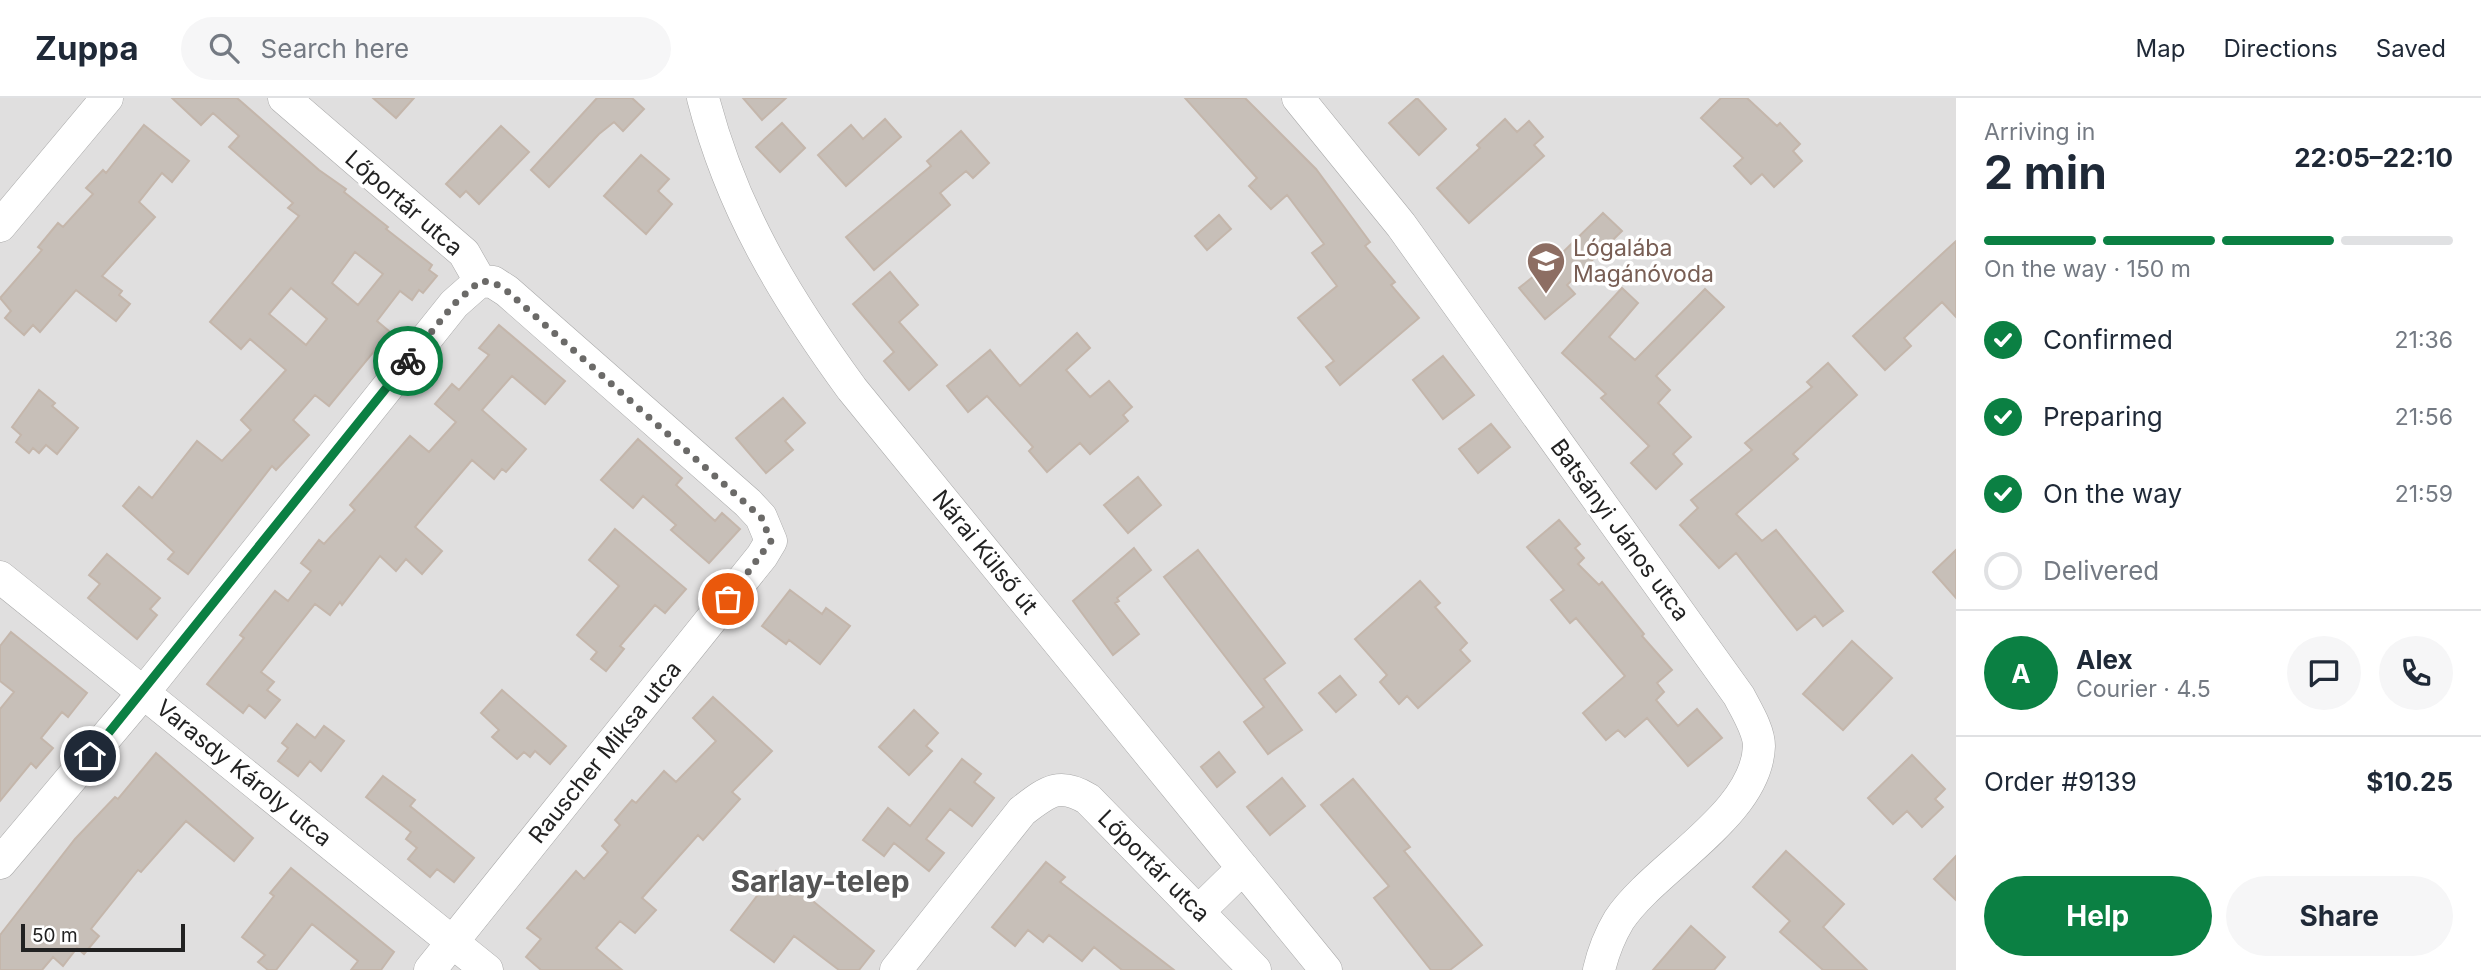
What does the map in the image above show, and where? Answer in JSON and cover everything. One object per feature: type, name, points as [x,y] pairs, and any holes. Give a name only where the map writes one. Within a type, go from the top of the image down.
[{"type":"street","points":[[0,226],[107,98]]},
{"type":"street","name":"Lőportár utca","points":[[284,98],[464,253],[480,281]]},
{"type":"street","name":"Nárai Külső út","points":[[703,98],[731,185],[758,246],[818,342],[861,400],[1326,970]]},
{"type":"street","name":"Batsányi János utca","points":[[1298,98],[1401,225],[1739,696],[1759,743],[1756,764],[1746,785],[1724,814],[1620,919],[1599,970]]},
{"type":"street","points":[[0,863],[145,692],[454,304],[480,281]]},
{"type":"street","name":"Rauscher Miksa utca","points":[[430,970],[762,556],[771,541],[761,517],[748,503],[507,291],[493,282],[480,281]]},
{"type":"street","name":"Varasdy Károly utca","points":[[0,577],[486,970]]},
{"type":"street","name":"Lőportár utca","points":[[896,970],[1022,811],[1041,796],[1058,789],[1074,790],[1088,799],[1255,970]]},
{"type":"street","points":[[1199,911],[1243,868]]},
{"type":"shaded area","points":[[0,98],[1956,98],[1956,970],[0,970]]},
{"type":"building","points":[[172,98],[237,98],[319,170],[346,189],[344,192],[388,227],[386,229],[432,265],[429,270],[437,276],[423,293],[419,290],[412,300],[400,291],[377,321],[390,332],[329,406],[315,395],[293,420],[309,435],[276,470],[272,466],[188,574],[168,559],[174,552],[123,506],[139,487],[152,498],[197,441],[222,461],[251,430],[241,420],[286,370],[250,339],[241,349],[210,322],[299,216],[288,208],[293,203],[229,147],[239,136],[213,113],[201,125]],"holes":[[[355,252],[383,274],[358,305],[332,283]],[[291,288],[327,319],[306,345],[269,314]]]},
{"type":"building","points":[[373,98],[414,98],[396,118]]},
{"type":"building","points":[[597,98],[632,98],[644,109],[623,131],[614,122],[599,134],[549,187],[531,170]]},
{"type":"building","points":[[743,98],[786,98],[762,120]]},
{"type":"building","points":[[1185,98],[1245,98],[1316,169],[1370,242],[1365,246],[1395,282],[1391,285],[1419,318],[1340,385],[1326,367],[1334,361],[1298,318],[1337,286],[1312,253],[1324,244],[1287,195],[1271,209],[1249,186],[1257,178]]},
{"type":"building","points":[[1417,98],[1446,129],[1419,155],[1389,123]]},
{"type":"building","points":[[1721,98],[1747,98],[1777,126],[1780,123],[1800,144],[1793,151],[1802,161],[1774,187],[1762,174],[1751,184],[1734,166],[1743,158],[1701,118]]},
{"type":"building","points":[[885,119],[901,137],[846,186],[818,155],[851,125],[863,139]]},
{"type":"building","points":[[1505,119],[1517,132],[1529,121],[1543,137],[1534,145],[1544,156],[1469,223],[1437,188],[1480,148],[1477,145]]},
{"type":"building","points":[[782,123],[805,148],[780,172],[756,147]]},
{"type":"building","points":[[144,125],[189,161],[172,182],[162,173],[139,202],[155,217],[102,276],[122,291],[119,295],[130,304],[116,321],[76,290],[40,332],[33,325],[24,335],[5,318],[11,311],[0,298],[42,250],[38,247],[58,223],[63,227],[93,194],[86,188],[103,170],[106,173]]},
{"type":"building","points":[[501,126],[529,152],[479,204],[466,191],[460,197],[446,184]]},
{"type":"building","points":[[961,131],[989,163],[973,178],[966,171],[940,193],[950,205],[874,270],[846,237],[931,166],[927,161]]},
{"type":"building","points":[[641,155],[669,179],[658,191],[672,204],[646,234],[604,196]]},
{"type":"building","points":[[1603,213],[1622,231],[1567,285],[1575,294],[1545,319],[1519,288],[1558,257]]},
{"type":"building","points":[[1219,215],[1231,229],[1207,250],[1195,236]]},
{"type":"building","points":[[1956,241],[1956,317],[1942,302],[1904,338],[1911,346],[1885,370],[1853,336]]},
{"type":"building","points":[[890,272],[918,305],[899,322],[937,365],[909,390],[884,361],[894,352],[853,304]]},
{"type":"building","points":[[1622,288],[1638,303],[1609,337],[1635,360],[1705,289],[1724,307],[1656,376],[1670,390],[1658,403],[1691,437],[1673,454],[1682,464],[1656,489],[1631,463],[1649,446],[1601,398],[1606,394],[1562,353]]},
{"type":"building","points":[[499,325],[565,381],[545,404],[512,376],[482,410],[526,449],[506,472],[502,469],[494,479],[472,460],[415,527],[442,551],[422,574],[406,559],[396,571],[380,556],[342,605],[340,602],[330,615],[315,604],[261,672],[274,682],[267,690],[280,700],[265,718],[249,705],[243,713],[207,684],[244,638],[240,635],[275,591],[288,601],[311,571],[301,563],[319,540],[324,544],[355,510],[350,505],[410,436],[429,452],[456,422],[435,404],[452,384],[459,390],[489,355],[479,348]]},
{"type":"building","points":[[1077,333],[1090,348],[1066,370],[1090,397],[1109,381],[1132,407],[1123,415],[1128,421],[1090,454],[1080,443],[1047,472],[1029,451],[1033,447],[987,396],[968,412],[947,386],[990,350],[1020,386]]},
{"type":"building","points":[[1443,356],[1474,395],[1443,419],[1413,380]]},
{"type":"building","points":[[1828,363],[1857,395],[1793,454],[1798,459],[1736,514],[1762,541],[1776,530],[1843,611],[1823,626],[1815,616],[1797,630],[1736,553],[1719,568],[1680,525],[1698,508],[1691,500],[1752,450],[1745,443],[1812,387],[1807,382]]},
{"type":"building","points":[[39,390],[55,403],[52,406],[78,428],[57,454],[46,445],[39,453],[33,448],[29,453],[16,442],[21,435],[12,427]]},
{"type":"building","points":[[783,398],[805,423],[785,441],[793,450],[766,473],[736,438]]},
{"type":"building","points":[[1491,424],[1510,447],[1478,473],[1459,449]]},
{"type":"building","points":[[638,439],[682,478],[676,485],[715,521],[722,513],[740,529],[709,563],[671,530],[676,525],[643,496],[633,508],[601,480]]},
{"type":"building","points":[[1138,477],[1161,505],[1128,533],[1104,505]]},
{"type":"building","points":[[1559,520],[1580,544],[1575,548],[1584,558],[1578,564],[1599,585],[1602,582],[1644,634],[1642,636],[1672,670],[1657,683],[1664,692],[1656,700],[1678,726],[1697,709],[1722,738],[1688,766],[1647,718],[1625,737],[1618,730],[1606,740],[1583,713],[1625,676],[1576,618],[1570,623],[1551,600],[1564,590],[1527,547]]},
{"type":"building","points":[[615,529],[686,589],[665,613],[655,605],[620,646],[624,649],[606,671],[591,659],[597,652],[577,635],[619,586],[589,560]]},
{"type":"building","points":[[1134,548],[1151,570],[1117,598],[1119,601],[1115,603],[1139,634],[1113,655],[1073,601]]},
{"type":"building","points":[[1198,550],[1285,663],[1264,679],[1302,730],[1268,754],[1244,722],[1264,707],[1164,577]]},
{"type":"building","points":[[1956,550],[1956,598],[1933,572]]},
{"type":"building","points":[[107,554],[160,598],[150,609],[157,615],[137,639],[88,598],[100,584],[89,575]]},
{"type":"building","points":[[1420,581],[1440,603],[1435,607],[1467,643],[1460,650],[1470,661],[1418,708],[1407,696],[1399,704],[1380,682],[1387,675],[1355,639]]},
{"type":"building","points":[[790,590],[822,614],[826,608],[850,626],[820,664],[789,640],[786,644],[762,626]]},
{"type":"building","points":[[11,632],[87,693],[68,717],[62,712],[41,738],[53,748],[36,768],[31,763],[0,801],[0,709],[14,692],[0,681],[0,646]]},
{"type":"building","points":[[1852,641],[1892,678],[1843,730],[1803,694]]},
{"type":"building","points":[[1340,676],[1356,695],[1336,712],[1319,693]]},
{"type":"building","points":[[502,690],[566,746],[550,764],[535,751],[530,757],[524,752],[517,759],[492,737],[499,730],[481,713]]},
{"type":"building","points":[[713,697],[772,751],[732,792],[740,799],[703,840],[698,835],[642,898],[656,910],[635,933],[620,921],[596,948],[622,970],[541,970],[526,957],[541,939],[527,928],[576,871],[584,879],[608,852],[602,846],[620,825],[615,820],[632,800],[636,803],[664,771],[676,782],[716,741],[693,718]]},
{"type":"building","points":[[914,710],[938,733],[926,746],[932,751],[909,775],[879,747]]},
{"type":"building","points":[[297,724],[315,738],[324,726],[344,741],[321,771],[310,761],[298,776],[278,761],[288,748],[282,743]]},
{"type":"building","points":[[1219,752],[1235,772],[1217,787],[1201,767]]},
{"type":"building","points":[[156,753],[253,838],[234,861],[186,821],[141,872],[138,870],[91,929],[99,936],[84,954],[77,948],[63,966],[53,957],[42,970],[0,970],[0,935],[75,839],[115,797],[118,799]]},
{"type":"building","points":[[1912,755],[1945,789],[1935,799],[1943,807],[1922,827],[1907,811],[1893,824],[1868,798]]},
{"type":"building","points":[[962,759],[981,774],[974,782],[994,798],[972,826],[950,809],[926,839],[944,853],[929,871],[894,843],[884,856],[863,840],[888,808],[910,826]]},
{"type":"building","points":[[383,776],[415,800],[410,806],[474,858],[454,882],[437,869],[430,877],[408,859],[417,848],[406,839],[411,832],[366,797]]},
{"type":"building","points":[[1282,778],[1305,806],[1270,835],[1247,807]]},
{"type":"building","points":[[1353,779],[1410,847],[1404,851],[1482,945],[1450,970],[1431,970],[1374,898],[1389,886],[1321,805]]},
{"type":"building","points":[[1786,851],[1844,904],[1823,927],[1867,970],[1823,970],[1780,932],[1790,921],[1753,887]]},
{"type":"building","points":[[1956,856],[1956,900],[1934,879]]},
{"type":"building","points":[[1046,862],[1065,877],[1060,882],[1174,970],[1122,970],[1094,947],[1082,961],[1049,935],[1043,942],[1028,930],[1015,946],[992,927]]},
{"type":"building","points":[[291,868],[394,952],[381,970],[351,970],[358,961],[312,924],[276,970],[268,970],[258,962],[265,955],[242,937],[274,896],[270,893]]},
{"type":"building","points":[[776,871],[874,951],[859,970],[839,970],[794,936],[774,962],[731,930]]},
{"type":"building","points":[[1691,926],[1725,957],[1714,970],[1653,970]]},
{"type":"way so far","points":[[408,361],[454,304],[480,281],[493,282],[507,291],[761,517],[771,541],[728,599]]},
{"type":"place","name":"Lógalába Magánóvoda","points":[[1546,295]]},
{"type":"district","name":"Sarlay-telep","points":[[820,881]]},
{"type":"route","points":[[90,756],[145,692],[408,361]]}]
